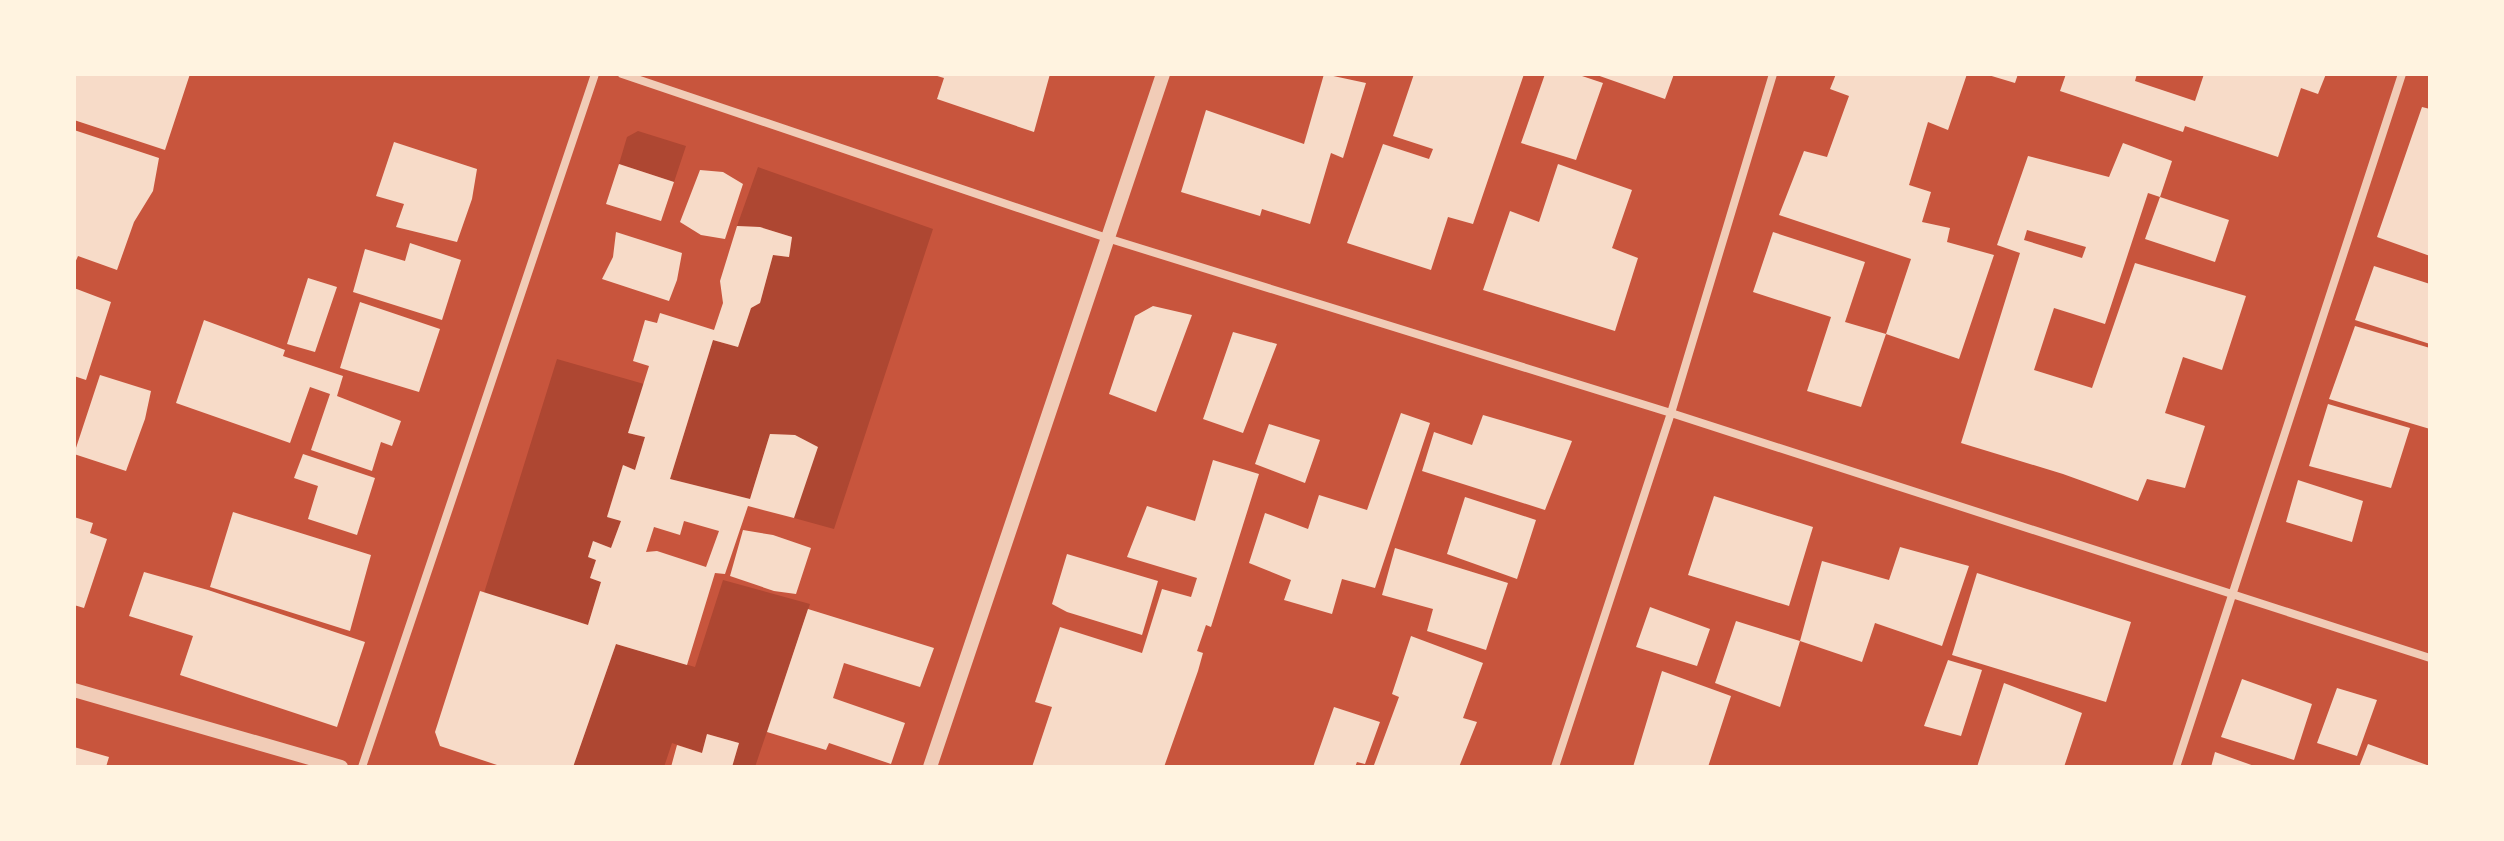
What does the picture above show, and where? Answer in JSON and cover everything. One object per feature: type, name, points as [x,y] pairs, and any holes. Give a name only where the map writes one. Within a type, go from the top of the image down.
[{"type":"street","points":[[362,767],[595,74]]},
{"type":"street","points":[[622,74],[1107,238],[1671,413],[2430,658]]},
{"type":"street","points":[[930,767],[1163,74]]},
{"type":"street","points":[[1555,767],[1671,413],[1773,74]]},
{"type":"street","points":[[2176,767],[2402,74]]},
{"type":"street","points":[[74,690],[341,767]]},
{"type":"shaded area","points":[[638,131],[686,146],[674,182],[619,164],[627,137]]},
{"type":"shaded area","points":[[758,167],[933,229],[834,529],[794,518],[795,435],[770,434],[750,499],[670,479],[713,340],[738,347],[751,308],[760,302],[773,255],[789,257],[792,237],[760,227],[737,226]]},
{"type":"shaded area","points":[[557,359],[644,384],[628,433],[645,437],[635,470],[623,465],[607,516],[621,521],[611,548],[593,542],[588,556],[596,560],[590,578],[601,582],[588,625],[484,593]]},
{"type":"shaded area","points":[[723,580],[810,604],[755,767],[732,767],[739,743],[707,734],[702,753],[672,743],[664,767],[573,767],[616,644],[695,667]]},
{"type":"building","points":[[74,74],[190,74],[165,150],[74,120]]},
{"type":"building","points":[[1050,74],[1034,132],[937,99],[944,78],[934,75]]},
{"type":"building","points":[[1324,74],[1366,83],[1343,158],[1331,153],[1310,224],[1262,209],[1260,216],[1181,192],[1206,110],[1304,144]]},
{"type":"building","points":[[1414,74],[1524,74],[1473,224],[1448,217],[1431,270],[1347,243],[1383,144],[1429,159],[1433,149],[1393,136]]},
{"type":"building","points":[[1545,74],[1576,74],[1603,83],[1576,160],[1521,143]]},
{"type":"building","points":[[1594,74],[1674,74],[1665,99]]},
{"type":"building","points":[[1836,74],[1967,74],[1948,130],[1928,122],[1909,185],[1931,192],[1922,222],[1950,228],[1947,242],[1994,255],[1959,359],[1886,334],[1911,259],[1779,215],[1804,151],[1827,157],[1849,96],[1830,89]]},
{"type":"building","points":[[1985,74],[2018,74],[2015,83]]},
{"type":"building","points":[[2066,74],[2137,74],[2135,81],[2195,101],[2204,74],[2326,74],[2318,94],[2301,88],[2278,157],[2185,126],[2183,132],[2060,91]]},
{"type":"building","points":[[2422,107],[2430,109],[2430,256],[2377,237]]},
{"type":"building","points":[[74,130],[159,158],[153,191],[134,222],[117,270],[78,256],[74,265]]},
{"type":"building","points":[[394,142],[477,169],[472,199],[457,242],[396,227],[404,204],[376,196]]},
{"type":"building","points":[[2123,143],[2172,161],[2160,197],[2148,193],[2105,324],[2054,308],[2034,370],[2092,388],[2135,263],[2246,296],[2222,370],[2183,357],[2165,413],[2205,426],[2185,488],[2147,479],[2138,501],[1961,443],[2020,253],[1997,245],[2028,156],[2109,177]],"holes":[[[2027,230],[2086,247],[2082,258],[2024,240]]]},
{"type":"building","points":[[619,164],[674,182],[661,221],[606,204]]},
{"type":"building","points":[[1558,164],[1632,190],[1612,248],[1638,258],[1615,331],[1483,290],[1510,211],[1539,222]]},
{"type":"building","points":[[700,170],[723,172],[743,184],[725,239],[701,235],[680,222]]},
{"type":"building","points":[[2160,197],[2229,220],[2215,262],[2145,239]]},
{"type":"building","points":[[737,226],[760,227],[792,237],[789,257],[773,255],[760,303],[751,308],[738,347],[713,340],[670,479],[750,499],[770,434],[795,435],[818,447],[794,518],[748,506],[725,574],[715,573],[687,665],[616,644],[573,767],[503,767],[440,746],[435,732],[480,591],[588,625],[601,582],[590,578],[596,560],[588,557],[593,541],[611,548],[621,521],[607,517],[623,465],[635,470],[645,437],[628,433],[649,366],[633,361],[645,320],[657,323],[660,313],[714,330],[723,303],[720,281]],"holes":[[[684,521],[719,531],[706,567],[657,551],[646,552],[654,527],[680,535]]]},
{"type":"building","points":[[616,232],[682,253],[669,301],[602,279],[613,257]]},
{"type":"building","points":[[1773,232],[1865,262],[1845,322],[1886,334],[1861,407],[1807,391],[1831,317],[1753,292]]},
{"type":"building","points":[[410,243],[461,260],[442,320],[353,292],[365,249],[405,261]]},
{"type":"building","points":[[2374,266],[2430,284],[2430,344],[2355,320]]},
{"type":"building","points":[[308,278],[337,287],[315,352],[287,344]]},
{"type":"building","points":[[74,288],[111,302],[86,380],[74,376]]},
{"type":"building","points":[[360,302],[440,329],[419,392],[340,368]]},
{"type":"building","points":[[1153,306],[1192,315],[1156,412],[1109,394],[1135,316]]},
{"type":"building","points":[[204,320],[285,350],[283,356],[343,376],[337,396],[401,421],[392,446],[381,442],[372,471],[311,450],[330,394],[310,387],[290,443],[176,403]]},
{"type":"building","points":[[2355,326],[2430,348],[2430,429],[2329,399]]},
{"type":"building","points":[[1233,332],[1277,344],[1243,433],[1203,419]]},
{"type":"building","points":[[100,375],[151,391],[145,419],[126,471],[74,454]]},
{"type":"building","points":[[2328,404],[2410,428],[2391,488],[2309,466]]},
{"type":"building","points":[[1401,413],[1430,423],[1375,588],[1342,579],[1332,614],[1284,600],[1291,580],[1249,563],[1265,513],[1308,529],[1319,495],[1367,510]]},
{"type":"building","points":[[1483,415],[1572,441],[1545,510],[1422,471],[1434,432],[1472,445]]},
{"type":"building","points":[[1269,424],[1320,440],[1305,483],[1255,464]]},
{"type":"building","points":[[303,454],[375,478],[357,535],[308,519],[318,486],[294,478]]},
{"type":"building","points":[[1213,460],[1259,474],[1211,627],[1206,625],[1197,651],[1203,653],[1198,671],[1164,767],[1032,767],[1052,707],[1035,702],[1060,627],[1142,653],[1162,589],[1191,597],[1197,578],[1127,557],[1147,506],[1195,521]]},
{"type":"building","points":[[2298,480],[2363,501],[2352,542],[2286,522]]},
{"type":"building","points":[[1714,496],[1813,527],[1789,606],[1688,575]]},
{"type":"building","points":[[1465,497],[1536,520],[1517,579],[1447,554]]},
{"type":"building","points":[[233,512],[371,555],[350,631],[210,587]]},
{"type":"building","points":[[74,517],[93,523],[90,533],[107,539],[84,608],[74,605]]},
{"type":"building","points":[[743,530],[773,535],[811,548],[796,594],[774,591],[730,576]]},
{"type":"building","points":[[1900,547],[1969,566],[1942,646],[1875,623],[1862,662],[1800,641],[1822,561],[1889,580]]},
{"type":"building","points":[[1395,548],[1508,583],[1486,650],[1427,631],[1433,609],[1382,595]]},
{"type":"building","points":[[1067,554],[1158,581],[1142,635],[1067,612],[1052,604]]},
{"type":"building","points":[[144,572],[365,642],[337,727],[180,675],[193,636],[129,616]]},
{"type":"building","points":[[1977,573],[2131,622],[2106,702],[1952,655]]},
{"type":"building","points":[[1650,607],[1710,629],[1697,666],[1636,647]]},
{"type":"building","points":[[808,609],[934,648],[920,687],[844,663],[833,698],[905,723],[891,764],[829,743],[826,750],[767,732]]},
{"type":"building","points":[[1736,621],[1800,641],[1780,707],[1715,683]]},
{"type":"building","points":[[1411,636],[1483,663],[1463,718],[1477,722],[1459,767],[1374,765],[1399,697],[1392,694]]},
{"type":"building","points":[[1948,660],[1982,670],[1961,736],[1924,726]]},
{"type":"building","points":[[1662,671],[1731,696],[1708,767],[1633,767]]},
{"type":"building","points":[[2242,679],[2312,704],[2294,760],[2221,737]]},
{"type":"building","points":[[2004,683],[2082,713],[2064,767],[1977,767]]},
{"type":"building","points":[[2337,688],[2377,700],[2357,756],[2317,743]]},
{"type":"building","points":[[1334,707],[1380,722],[1365,764],[1357,762],[1355,767],[1313,767]]},
{"type":"building","points":[[707,734],[739,743],[732,767],[671,767],[677,745],[702,753]]},
{"type":"building","points":[[2368,744],[2427,765],[2427,767],[2359,767]]},
{"type":"building","points":[[74,747],[109,757],[106,767],[74,767]]},
{"type":"building","points":[[2215,752],[2257,767],[2211,767]]}]
